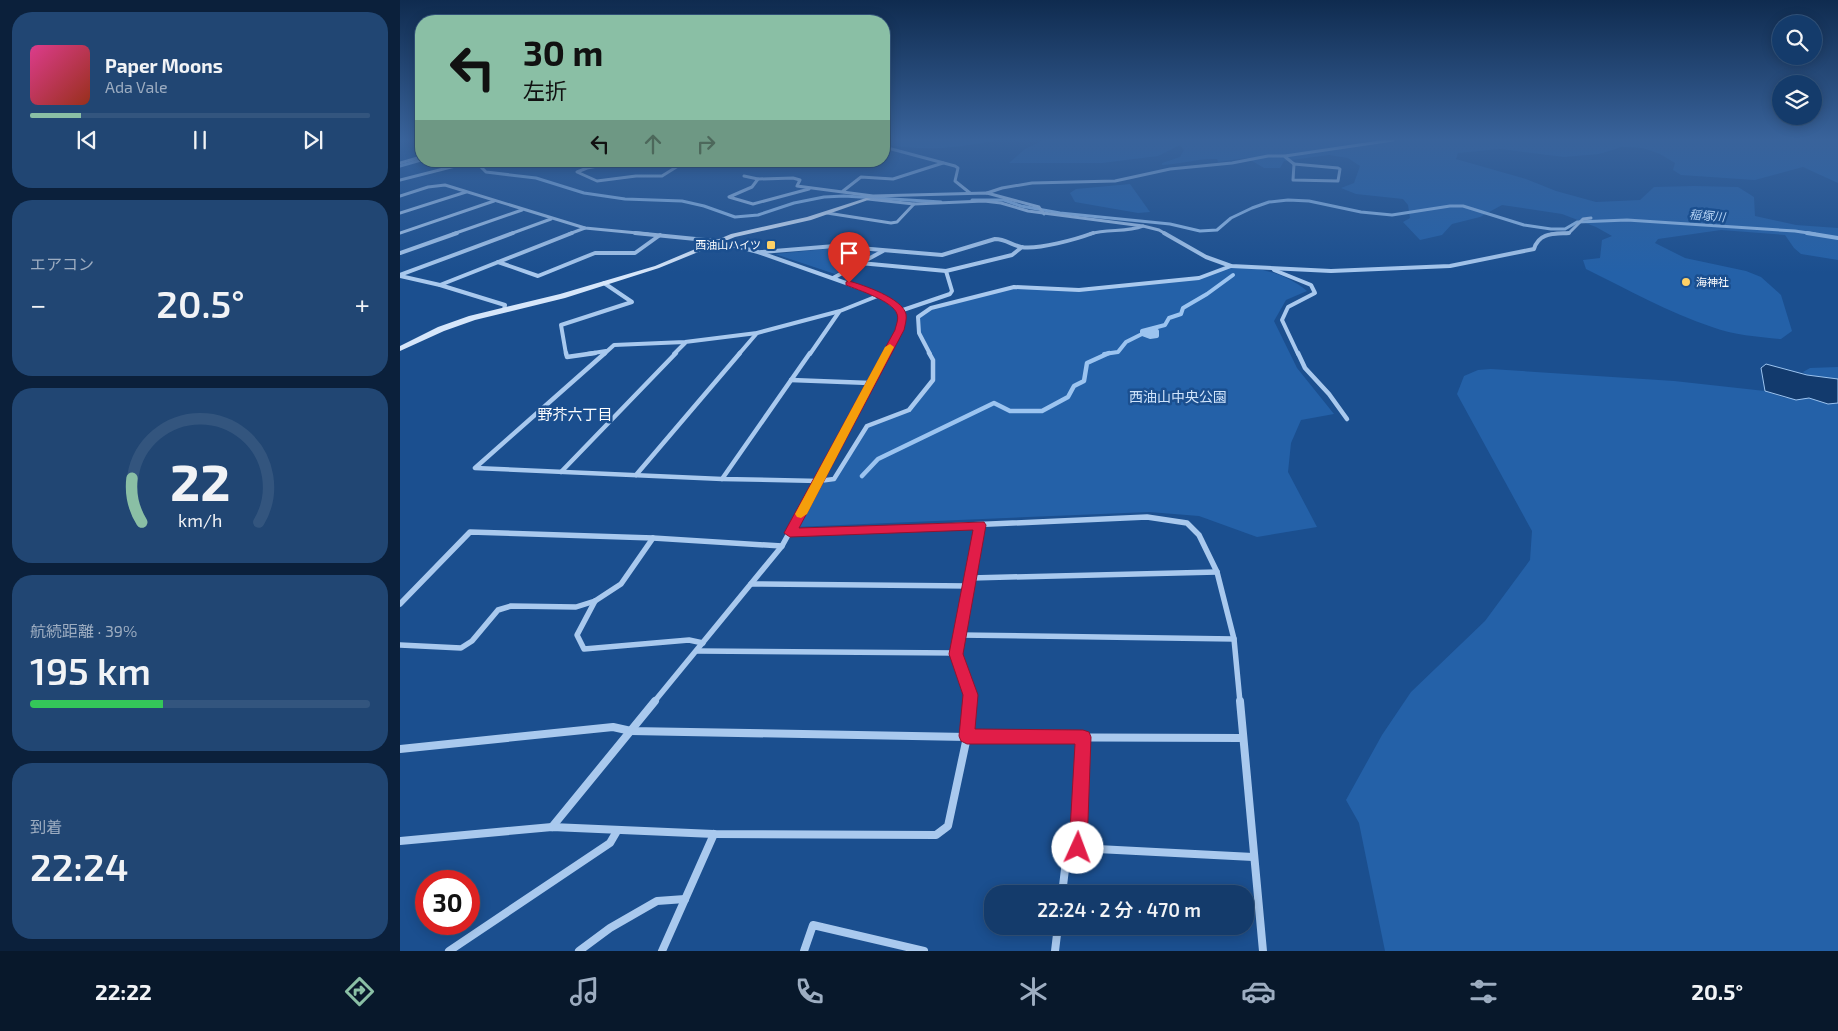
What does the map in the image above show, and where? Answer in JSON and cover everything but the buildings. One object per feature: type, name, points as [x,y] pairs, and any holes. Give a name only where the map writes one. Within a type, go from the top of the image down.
[{"type":"street","points":[[754,184],[729,197],[753,204],[812,188]]},
{"type":"street","points":[[798,184],[797,186],[843,191],[870,198],[914,204],[984,201],[1001,203],[1044,214],[1143,226],[1159,230],[1206,257],[1231,266],[1269,268],[1331,270],[1450,266],[1534,249],[1535,242],[1540,237],[1548,233],[1569,233],[1582,219],[1591,218]]},
{"type":"street","points":[[843,191],[852,184]]},
{"type":"street","points":[[960,184],[970,194]]},
{"type":"street","points":[[987,193],[999,188],[1020,184]]},
{"type":"street","points":[[400,196],[428,187],[445,185],[585,228],[716,241],[758,252],[880,295],[900,311],[902,317],[899,330],[782,546],[552,827]]},
{"type":"street","points":[[400,214],[468,192]]},
{"type":"street","points":[[400,349],[457,323],[657,267],[733,235],[780,226],[827,213],[870,198],[987,193],[1039,207],[1044,214]]},
{"type":"street","points":[[400,233],[494,201]]},
{"type":"street","points":[[827,213],[833,216],[891,224],[897,222],[914,204]]},
{"type":"street","points":[[400,253],[523,209]]},
{"type":"street","points":[[400,276],[552,219]]},
{"type":"street","points":[[758,252],[835,246],[942,255],[996,239],[1002,239],[1022,247],[1068,242],[1096,232],[1133,230],[1143,226]]},
{"type":"street","points":[[440,285],[585,228]]},
{"type":"street","points":[[498,262],[538,276],[595,253],[635,253],[660,235]]},
{"type":"street","points":[[860,263],[946,271],[1012,256],[1022,247]]},
{"type":"street","points":[[833,278],[885,250]]},
{"type":"street","points":[[880,295],[840,311],[757,333],[685,342],[614,345],[475,468],[722,479],[834,479],[867,426],[909,410],[933,380],[933,360],[919,333],[918,317],[931,308],[1014,287],[1079,290],[1199,278],[1231,266]]},
{"type":"street","points":[[1269,268],[1311,285],[1315,293],[1288,307],[1282,320],[1305,368],[1329,394],[1347,419]]},
{"type":"street","points":[[900,311],[950,294],[952,291],[946,271]]},
{"type":"street","points":[[400,276],[440,285],[505,305],[504,310]]},
{"type":"street","points":[[604,283],[632,302],[561,325],[567,357],[606,351]]},
{"type":"street","points":[[722,479],[840,311]]},
{"type":"street","points":[[636,475],[757,333]]},
{"type":"street","points":[[561,472],[685,342]]},
{"type":"street","points":[[792,380],[870,382]]},
{"type":"street","points":[[790,533],[1147,518],[1187,523],[1199,535],[1216,572],[1234,639],[1263,951]]},
{"type":"street","points":[[400,841],[552,827],[714,834],[936,835],[948,826],[967,736],[970,695],[956,654],[980,525]]},
{"type":"street","points":[[400,604],[470,532],[653,538],[782,546]]},
{"type":"street","points":[[400,645],[461,648],[472,641],[498,610],[511,606],[576,607],[595,601],[621,584],[653,538]]},
{"type":"street","points":[[751,584],[970,582],[1216,572]]},
{"type":"street","points":[[595,601],[577,635],[584,649],[689,640],[703,643]]},
{"type":"street","points":[[959,636],[1234,639]]},
{"type":"street","points":[[696,651],[956,654]]},
{"type":"street","points":[[400,749],[614,727],[631,731],[1242,738]]},
{"type":"street","points":[[1063,885],[1066,861],[1078,848],[1083,737]]},
{"type":"street","points":[[449,951],[610,843],[617,831]]},
{"type":"street","points":[[662,951],[714,834]]},
{"type":"street","points":[[1078,848],[1253,857]]},
{"type":"street","points":[[579,951],[610,928],[657,900],[685,899]]},
{"type":"street","points":[[804,951],[813,925],[924,951]]},
{"type":"street","points":[[1055,951],[1057,935]]},
{"type":"green space","points":[[1130,184],[1150,212],[1138,213],[1075,202],[1070,193],[1076,189]]},
{"type":"green space","points":[[1350,184],[1539,184],[1596,202],[1640,200],[1654,187],[1738,187],[1754,197],[1755,216],[1796,225],[1838,228],[1838,260],[1801,254],[1785,235],[1721,230],[1658,239],[1655,243],[1685,258],[1746,271],[1761,277],[1781,295],[1792,331],[1781,339],[1746,335],[1720,330],[1680,315],[1586,269],[1583,260],[1600,258],[1602,240],[1612,236],[1596,227],[1562,214],[1502,205],[1480,217],[1452,224],[1442,235],[1420,240],[1403,222],[1410,218],[1408,205],[1403,199],[1356,194],[1341,188]]},
{"type":"green space","points":[[836,248],[876,253],[835,274],[775,254]]},
{"type":"green space","name":"西油山中央公園","points":[[1231,266],[1271,272],[1290,280],[1307,291],[1286,300],[1274,321],[1297,368],[1334,414],[1301,420],[1291,443],[1288,472],[1317,527],[1257,537],[1199,516],[1149,512],[794,527],[819,481],[834,479],[867,426],[909,410],[933,380],[933,360],[919,333],[918,317],[931,308],[1014,287],[1079,290],[1199,278]]},
{"type":"green space","points":[[1838,367],[1838,379],[1807,375],[1803,372],[1810,368]]},
{"type":"green space","points":[[1491,369],[1674,381],[1765,391],[1785,398],[1809,398],[1828,404],[1838,403],[1838,951],[1385,951],[1359,823],[1346,800],[1382,735],[1411,692],[1485,621],[1530,560],[1532,531],[1457,394],[1464,376],[1478,370]]},
{"type":"shaded area","points":[[1766,364],[1807,375],[1838,379],[1838,403],[1828,404],[1809,398],[1796,400],[1765,391],[1761,368]]},
{"type":"waterway","points":[[556,184],[584,193],[625,199],[682,201],[704,206],[735,217],[758,215],[794,203],[824,197],[844,196],[941,202]]},
{"type":"waterway","name":"稲塚川","points":[[972,200],[1004,200],[1021,206],[1060,213],[1170,224],[1200,231],[1217,230],[1231,218],[1252,208],[1269,202],[1288,200],[1309,201],[1361,212],[1392,215],[1450,206],[1463,206],[1524,225],[1551,229],[1565,229],[1577,222],[1627,220],[1795,231],[1815,234]]},
{"type":"waterway","name":"稲塚川","points":[[1807,233],[1838,238]]},
{"type":"waterway","points":[[1142,334],[1142,331],[1165,325],[1169,318],[1181,314],[1183,308],[1207,294],[1233,275]]},
{"type":"waterway","points":[[1142,334],[1150,337],[1157,336],[1157,331],[1151,329]]},
{"type":"waterway","points":[[1144,332],[1144,334],[1150,336],[1156,334],[1154,331],[1150,330],[1146,333],[1151,335],[1155,333],[1151,331],[1147,333],[1151,332]]},
{"type":"waterway","points":[[1108,353],[1118,352],[1126,342],[1142,334]]},
{"type":"waterway","points":[[862,476],[878,459],[994,403],[1010,411],[1042,411],[1068,397],[1074,386],[1084,381],[1087,363],[1108,353]]},
{"type":"waterway","points":[[1104,354],[1108,353]]},
{"type":"slow traffic","points":[[801,514],[890,347]]},
{"type":"place","name":"西油山ハイツ","points":[[771,245]]},
{"type":"place","name":"海神社","points":[[1686,282]]},
{"type":"district","name":"野芥六丁目","points":[[575,415]]},
{"type":"route","points":[[849,283],[880,295],[900,311],[902,317],[899,330],[790,533],[980,525],[956,654],[970,695],[967,736],[1083,737],[1078,848]]}]
